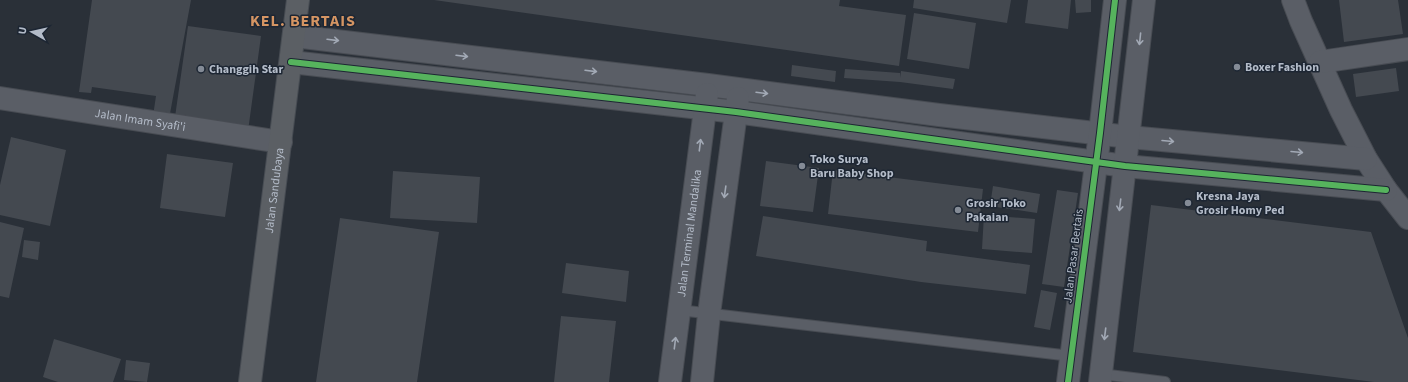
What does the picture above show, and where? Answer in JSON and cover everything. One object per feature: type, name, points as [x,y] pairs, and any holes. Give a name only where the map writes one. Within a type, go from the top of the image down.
[{"type":"highway","name":"Jalan Sandubaya","points":[[250,382],[298,0]]},
{"type":"street","name":"Jalan Pasar Bertais","points":[[1068,382],[1100,133],[1115,0]]},
{"type":"street","points":[[1100,378],[1144,0]]},
{"type":"street","points":[[1293,0],[1341,110],[1366,159],[1386,190],[1408,218]]},
{"type":"street","points":[[294,36],[1129,137],[1366,159]]},
{"type":"street","points":[[1320,62],[1408,49]]},
{"type":"street","points":[[291,62],[705,108],[1125,166],[1386,190]]},
{"type":"street","name":"Jalan Terminal Mandalika","points":[[670,382],[708,85]]},
{"type":"street","points":[[702,382],[709,314],[740,90]]},
{"type":"street","name":"Jalan Imam Syafi'i","points":[[0,98],[281,142]]},
{"type":"lane","points":[[679,310],[1071,356]]},
{"type":"lane","points":[[1100,378],[1165,382]]},
{"type":"building","points":[[92,0],[191,0],[169,119],[153,116],[156,96],[92,87],[91,93],[79,92]]},
{"type":"building","points":[[434,0],[840,0],[839,6],[906,15],[899,66]]},
{"type":"building","points":[[914,0],[1011,0],[1007,23],[913,8]]},
{"type":"building","points":[[1028,0],[1071,0],[1068,29],[1025,23]]},
{"type":"building","points":[[1075,0],[1091,0],[1091,12],[1076,13]]},
{"type":"building","points":[[1339,0],[1398,0],[1403,34],[1344,42]]},
{"type":"building","points":[[914,13],[976,23],[969,69],[907,59]]},
{"type":"building","points":[[188,26],[261,36],[248,131],[175,117]]},
{"type":"building","points":[[792,65],[836,71],[835,82],[791,76]]},
{"type":"building","points":[[1396,68],[1399,91],[1356,97],[1353,74]]},
{"type":"building","points":[[845,69],[900,73],[900,78],[901,71],[955,79],[953,89],[900,82],[844,78]]},
{"type":"building","points":[[11,137],[66,150],[50,226],[0,215],[0,185]]},
{"type":"building","points":[[167,154],[233,163],[225,217],[160,208]]},
{"type":"building","points":[[766,161],[819,168],[813,212],[760,206]]},
{"type":"building","points":[[833,170],[983,189],[978,232],[828,214]]},
{"type":"building","points":[[393,171],[480,177],[477,223],[390,218]]},
{"type":"building","points":[[993,186],[1040,194],[1037,213],[990,206]]},
{"type":"building","points":[[1057,190],[1078,193],[1064,287],[1042,284]]},
{"type":"building","points":[[1151,205],[1371,232],[1408,338],[1408,382],[1374,382],[1133,352]]},
{"type":"building","points":[[984,215],[1035,219],[1032,253],[982,249]]},
{"type":"building","points":[[763,216],[927,241],[926,251],[1030,265],[1026,294],[921,282],[756,256]]},
{"type":"building","points":[[340,218],[439,232],[417,382],[316,382]]},
{"type":"building","points":[[0,222],[24,228],[9,298],[0,296]]},
{"type":"building","points":[[24,240],[40,242],[38,260],[22,257]]},
{"type":"building","points":[[566,263],[629,271],[626,302],[562,293]]},
{"type":"building","points":[[1041,290],[1057,293],[1050,330],[1034,327]]},
{"type":"building","points":[[561,316],[616,321],[609,382],[554,382]]},
{"type":"building","points":[[54,339],[121,359],[113,382],[58,382],[43,377]]},
{"type":"building","points":[[126,360],[150,363],[147,382],[124,380]]},
{"type":"cycle path","points":[[1068,382],[1100,133],[1115,0]]},
{"type":"cycle path","points":[[291,62],[736,112],[1125,166],[1386,190]]},
{"type":"place","name":"Boxer Fashion","points":[[1237,67]]},
{"type":"place","name":"Changgih Star","points":[[201,69]]},
{"type":"place","name":"Toko Surya Baru Baby Shop","points":[[802,166]]},
{"type":"place","name":"Kresna Jaya Grosir Homy Ped","points":[[1188,203]]},
{"type":"place","name":"Grosir Toko Pakaian","points":[[958,210]]},
{"type":"district","name":"KEL. BERTAIS","points":[[303,20]]}]
